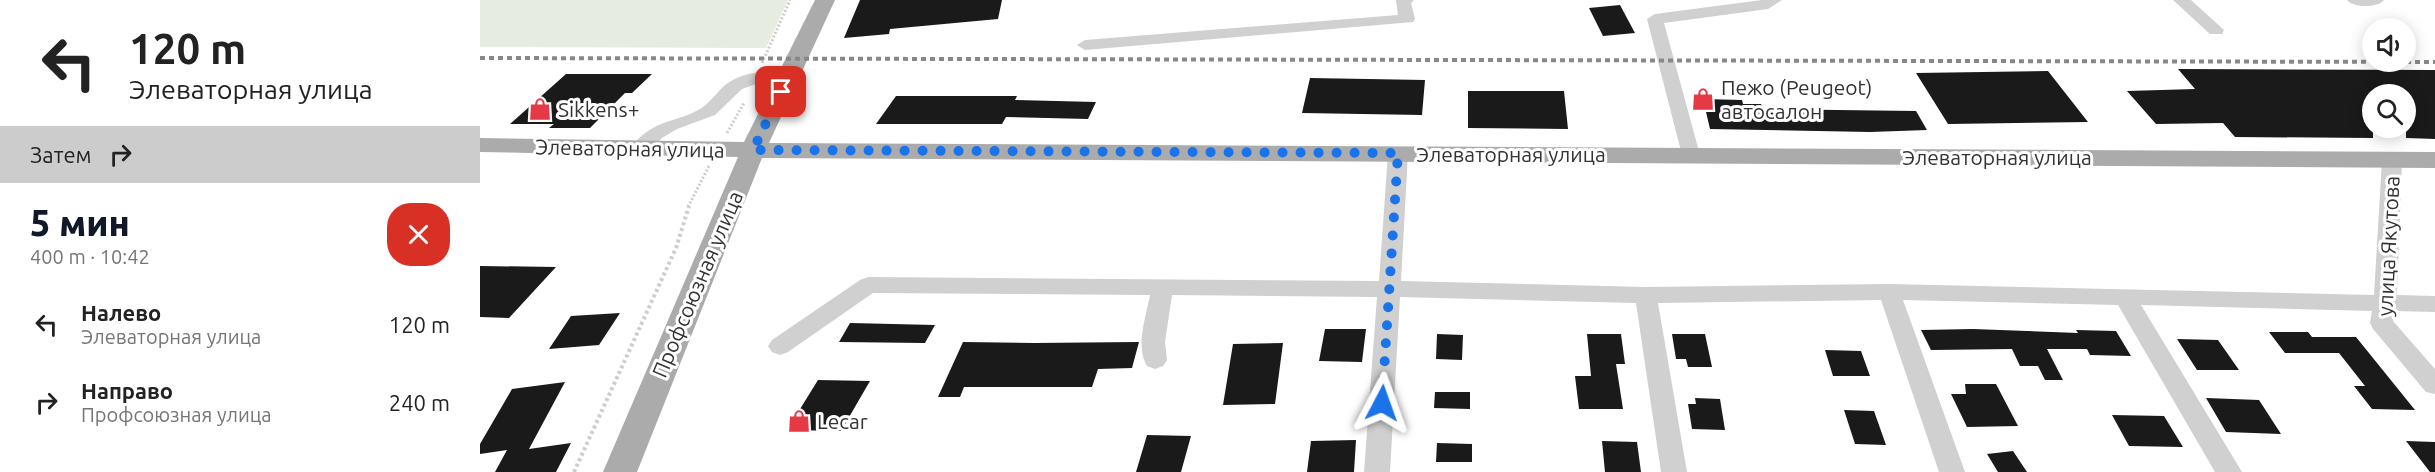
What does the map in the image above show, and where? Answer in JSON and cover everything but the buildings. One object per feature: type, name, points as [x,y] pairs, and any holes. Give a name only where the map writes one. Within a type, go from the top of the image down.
[{"type":"main road","name":"Профсоюзная улица","points":[[620,472],[753,150],[825,0]]},
{"type":"main road","name":"Элеваторная улица","points":[[480,145],[718,150],[2435,160]]},
{"type":"street","points":[[1085,45],[1407,19],[1403,1],[1406,0]]},
{"type":"street","points":[[1690,155],[1655,19],[1768,4],[1774,0]]},
{"type":"street","points":[[2181,0],[2216,30]]},
{"type":"street","points":[[2355,0],[2376,0]]},
{"type":"street","points":[[641,148],[655,134],[709,111],[729,89],[756,78],[790,73]]},
{"type":"street","points":[[1377,472],[1398,153]]},
{"type":"street","name":"улица Якутова","points":[[2392,160],[2385,303],[2381,323],[2435,386]]},
{"type":"street","points":[[780,346],[868,285],[1390,289],[1646,295],[1889,292],[2435,304]]},
{"type":"street","points":[[1155,360],[1153,342],[1162,287]]},
{"type":"street","points":[[1889,292],[1952,472]]},
{"type":"street","points":[[1646,295],[1674,472]]},
{"type":"street","points":[[2124,296],[2229,472]]},
{"type":"path","points":[[574,472],[676,248],[687,209],[756,78],[790,0]]},
{"type":"shaded area","points":[[480,0],[788,0],[766,48],[480,47]]},
{"type":"railway","points":[[480,58],[2435,62]]},
{"type":"place","name":"Пежо (Peugeot) автосалон","points":[[1703,99]]},
{"type":"place","name":"Sikkens+","points":[[540,109]]},
{"type":"place","name":"Lecar","points":[[799,421]]},
{"type":"route","points":[[781,92],[753,150],[1398,153],[1382,403]]}]
